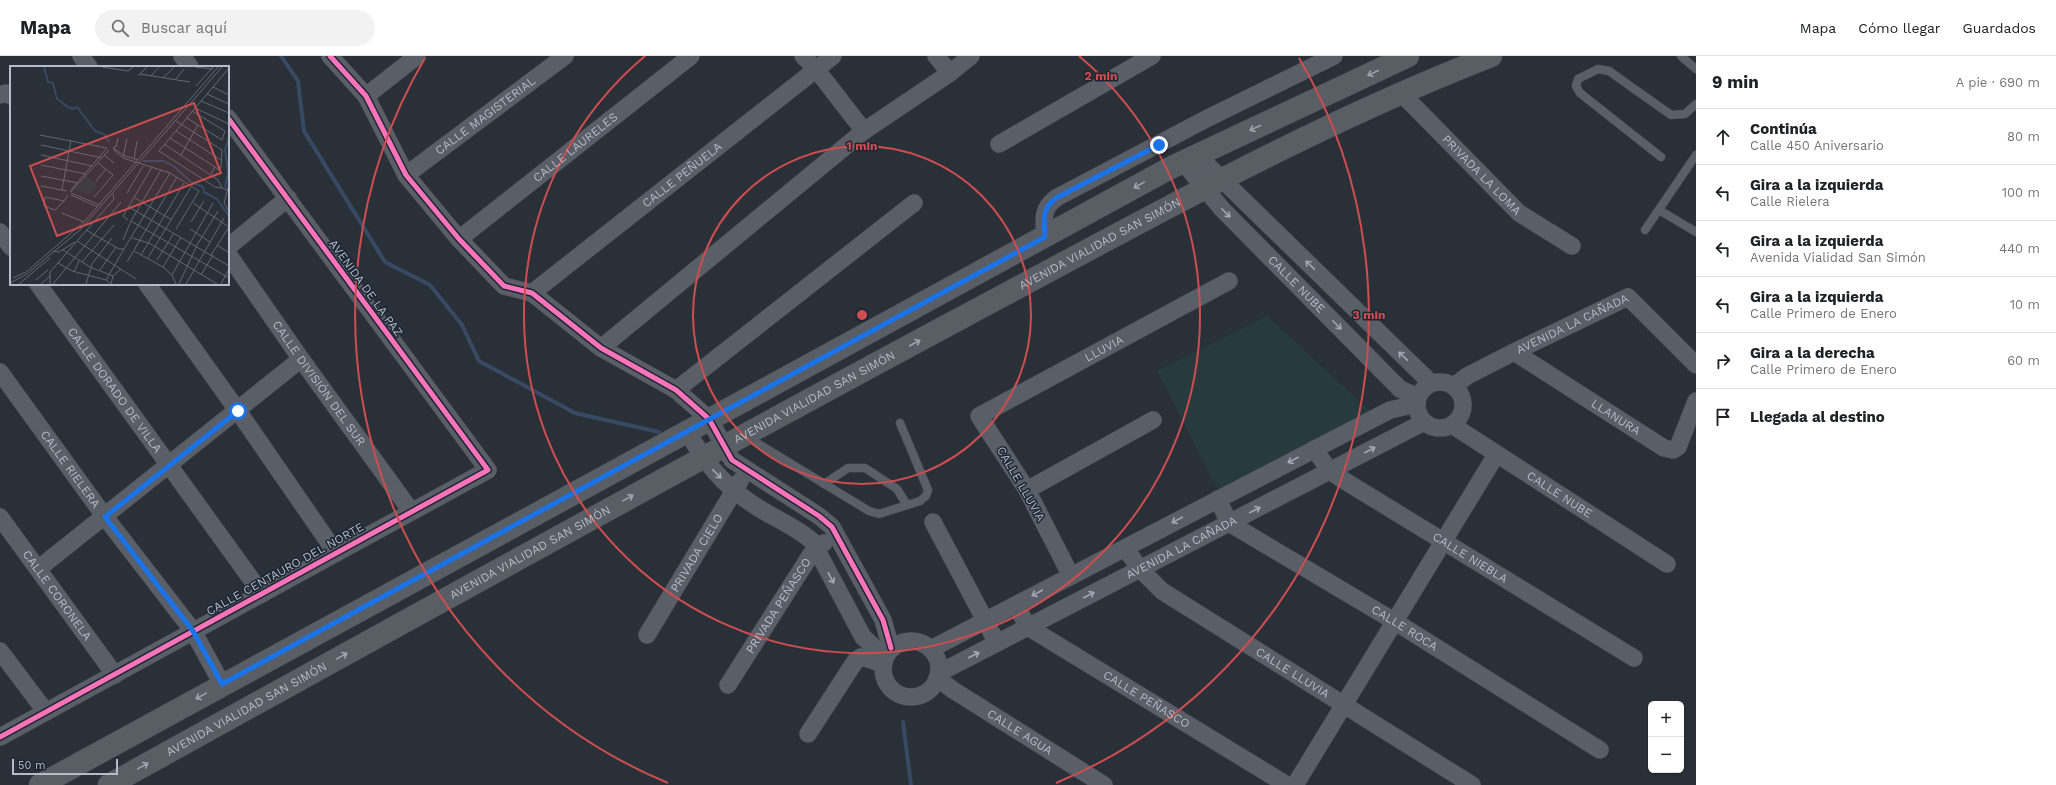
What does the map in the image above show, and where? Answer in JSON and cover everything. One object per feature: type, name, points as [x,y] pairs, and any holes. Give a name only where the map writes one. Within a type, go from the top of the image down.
[{"type":"main road","points":[[40,785],[222,684],[1183,161],[1408,56]]},
{"type":"main road","name":"AVENIDA VIALIDAD SAN SIMÓN","points":[[109,785],[723,445],[1213,184],[1401,93],[1491,56]]},
{"type":"street","points":[[81,56],[88,66]]},
{"type":"street","points":[[182,56],[189,66]]},
{"type":"street","points":[[330,56],[366,96],[406,175],[459,238],[504,286],[532,293],[601,348],[676,390],[709,419],[732,460],[819,516],[832,528],[883,620],[887,657],[883,673],[887,684],[895,692],[908,697],[920,696],[930,690],[938,675],[939,662],[932,649],[921,642],[910,640],[900,642],[887,657],[861,657],[856,660],[808,734]]},
{"type":"street","points":[[366,96],[417,56]]},
{"type":"street","name":"CALLE MAGISTERIAL","points":[[406,175],[565,56]]},
{"type":"street","name":"CALLE LAURELES","points":[[459,238],[691,56]]},
{"type":"street","points":[[803,56],[816,69],[864,131]]},
{"type":"street","name":"CALLE PEÑUELA","points":[[532,293],[833,56]]},
{"type":"street","points":[[936,56],[950,73]]},
{"type":"street","points":[[601,348],[864,131],[950,73],[971,56]]},
{"type":"street","points":[[999,144],[1152,56]]},
{"type":"street","points":[[1045,237],[1044,216],[1046,206],[1056,198],[1206,119],[1334,56]]},
{"type":"street","points":[[0,95],[6,93],[10,95]]},
{"type":"street","name":"PRIVADA LA LOMA","points":[[1401,93],[1519,213],[1572,246]]},
{"type":"street","name":"AVENIDA DE LA PAZ","points":[[229,119],[488,470]]},
{"type":"street","name":"CALLE NUBE","points":[[1159,145],[1213,184],[1431,383]]},
{"type":"street","name":"CALLE NUBE","points":[[1213,184],[1400,389],[1418,400]]},
{"type":"street","points":[[229,246],[288,198]]},
{"type":"street","points":[[676,390],[914,203]]},
{"type":"street","points":[[0,232],[10,246]]},
{"type":"street","name":"CALLE DIVISIÓN DEL SUR","points":[[229,255],[301,359],[411,511]]},
{"type":"street","name":"LLUVIA","points":[[979,416],[1230,280]]},
{"type":"street","name":"CALLE DORADO DE VILLA","points":[[39,285],[170,464],[262,594]]},
{"type":"street","points":[[148,285],[238,411],[336,553]]},
{"type":"street","name":"AVENIDA LA CAÑADA","points":[[1454,386],[1467,376],[1628,297],[1696,365]]},
{"type":"street","name":"LLANURA","points":[[1514,352],[1664,448],[1673,450],[1678,447],[1696,401]]},
{"type":"street","points":[[38,569],[238,411],[301,359]]},
{"type":"street","name":"CALLE RIELERA","points":[[0,372],[105,517],[193,631],[222,684]]},
{"type":"street","points":[[1442,382],[1454,386],[1461,394],[1463,402],[1462,412],[1458,420],[1452,425],[1438,428],[1424,422],[1418,412],[1418,400],[1423,390],[1431,383],[1442,382]]},
{"type":"street","name":"AVENIDA LA CAÑADA","points":[[932,649],[1390,410],[1418,400]]},
{"type":"street","name":"CALLE LLUVIA","points":[[979,416],[1027,490],[1071,576]]},
{"type":"street","points":[[1027,490],[1153,420]]},
{"type":"street","name":"AVENIDA LA CAÑADA","points":[[938,675],[1424,422]]},
{"type":"street","name":"CALLE NUBE","points":[[1452,425],[1496,455],[1667,564]]},
{"type":"street","points":[[687,431],[701,457],[734,490],[755,506],[802,532],[812,541],[863,637],[887,657]]},
{"type":"street","name":"CALLE NIEBLA","points":[[1314,449],[1330,471],[1634,658]]},
{"type":"street","points":[[1295,785],[1496,455]]},
{"type":"street","name":"CALLE CENTAURO DEL NORTE","points":[[3,730],[46,712],[488,470]]},
{"type":"street","name":"PRIVADA CIELO","points":[[647,635],[747,470]]},
{"type":"street","points":[[1218,499],[1229,523]]},
{"type":"street","name":"CALLE CORONELA","points":[[0,516],[115,675]]},
{"type":"street","points":[[933,522],[997,643]]},
{"type":"street","name":"CALLE ROCA","points":[[1229,523],[1394,621],[1600,750]]},
{"type":"street","name":"PRIVADA PEÑASCO","points":[[728,685],[815,548],[837,536]]},
{"type":"street","name":"CALLE LLUVIA","points":[[1125,548],[1140,569],[1162,591],[1472,785]]},
{"type":"street","points":[[1095,564],[1112,584]]},
{"type":"street","points":[[1016,605],[1028,627]]},
{"type":"street","name":"CALLE PEÑASCO","points":[[1028,627],[1287,785]]},
{"type":"street","points":[[0,651],[46,712]]},
{"type":"street","name":"CALLE AGUA","points":[[938,675],[953,690],[1104,785]]},
{"type":"lane","points":[[1682,56],[1696,69]]},
{"type":"lane","points":[[1661,157],[1580,93],[1576,86],[1578,79],[1598,69],[1609,71],[1671,115],[1685,114],[1696,104]]},
{"type":"lane","points":[[1645,230],[1696,155]]},
{"type":"lane","points":[[1659,210],[1696,232]]},
{"type":"lane","points":[[742,435],[869,511],[879,514],[920,501],[926,496],[928,490],[900,423]]},
{"type":"lane","points":[[824,484],[848,468],[865,468],[897,489],[907,505]]},
{"type":"green space","points":[[1267,316],[1370,411],[1218,489],[1157,371]]},
{"type":"waterway","points":[[281,56],[298,81],[304,131],[385,262],[430,285],[462,325],[479,361],[575,413],[659,432]]},
{"type":"waterway","points":[[903,722],[911,785]]},
{"type":"cycle path","points":[[330,56],[366,96],[406,175],[459,239],[504,286],[532,293],[601,348],[676,390],[709,419],[732,460],[819,516],[832,527],[883,620],[891,648]]},
{"type":"cycle path","points":[[0,737],[488,470],[229,119]]},
{"type":"route","points":[[238,411],[105,517],[193,631],[222,684],[1045,237],[1044,216],[1046,206],[1056,198],[1159,145]]}]
